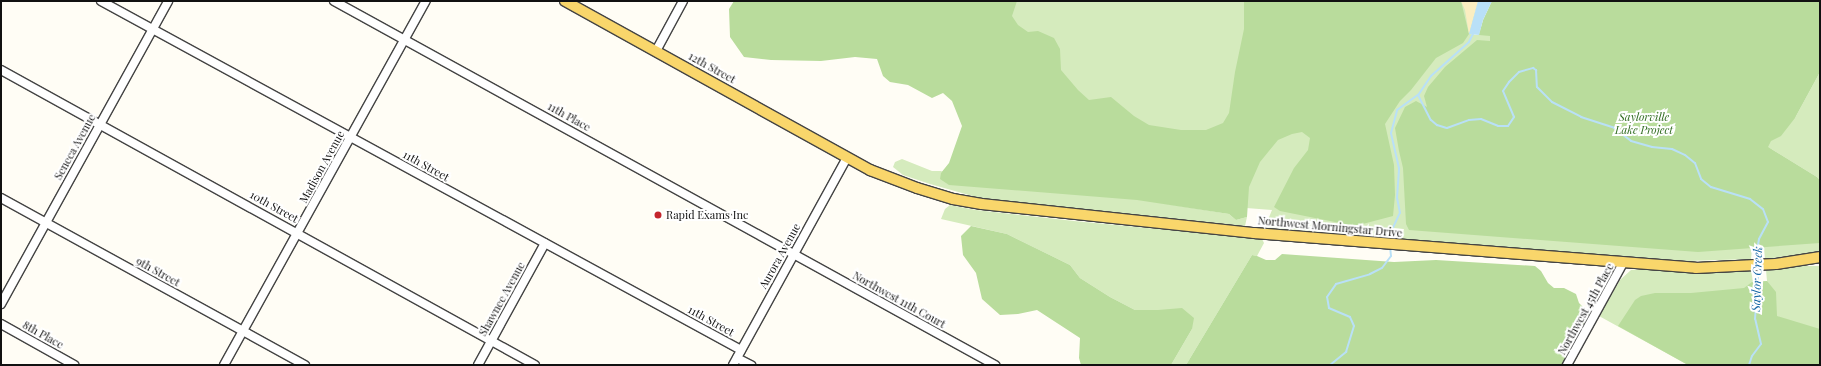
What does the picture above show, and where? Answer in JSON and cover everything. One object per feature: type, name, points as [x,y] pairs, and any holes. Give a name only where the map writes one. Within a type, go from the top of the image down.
[{"type":"main road","name":"12th Street","points":[[566,1],[847,158]]},
{"type":"main road","name":"Northwest Morningstar Drive","points":[[847,158],[870,170],[917,188],[970,202],[1254,233],[1696,268],[1776,264],[1820,257]]},
{"type":"street","name":"11th Street","points":[[101,1],[545,243],[751,365]]},
{"type":"street","name":"Seneca Avenue","points":[[1,304],[168,1]]},
{"type":"street","name":"11th Place","points":[[334,1],[793,254]]},
{"type":"street","name":"Madison Avenue","points":[[224,365],[426,1]]},
{"type":"street","points":[[656,51],[683,1]]},
{"type":"street","name":"10th Street","points":[[1,70],[535,365]]},
{"type":"street","name":"Aurora Avenue","points":[[737,358],[847,158]]},
{"type":"street","name":"9th Street","points":[[1,198],[305,365]]},
{"type":"street","name":"Shawnee Avenue","points":[[478,365],[545,243]]},
{"type":"street","name":"Northwest 11th Court","points":[[793,254],[994,365]]},
{"type":"street","name":"Northwest 45th Place","points":[[1567,365],[1623,263]]},
{"type":"street","name":"8th Place","points":[[1,324],[74,365]]},
{"type":"green space","points":[[734,1],[1017,1],[1012,16],[1018,25],[1028,32],[1038,31],[1054,38],[1060,49],[1061,70],[1078,90],[1089,100],[1111,97],[1134,116],[1149,125],[1181,130],[1206,130],[1223,123],[1229,113],[1235,72],[1244,29],[1244,1],[1461,1],[1469,34],[1463,43],[1436,58],[1411,90],[1400,101],[1385,124],[1394,165],[1395,195],[1393,216],[1355,226],[1280,211],[1274,207],[1294,168],[1308,150],[1310,138],[1302,132],[1292,134],[1278,140],[1260,162],[1249,187],[1247,217],[1236,220],[1229,214],[1137,200],[949,185],[940,179],[941,173],[949,163],[962,126],[952,101],[943,93],[932,98],[908,85],[890,82],[883,76],[877,59],[855,57],[821,61],[771,60],[744,57],[730,37],[729,9]]},
{"type":"green space","points":[[935,1],[1478,1],[1470,34],[1478,35],[1492,1],[1820,1],[1795,118],[1820,72],[1820,180],[1768,147],[1820,184],[1820,252],[1765,259],[1764,248],[1752,249],[1751,259],[1687,261],[1401,239],[1404,229],[1387,228],[1383,238],[1265,227],[1272,210],[1143,200],[1229,214],[1236,220],[1247,217],[1245,226],[976,197],[930,184],[903,175],[893,167],[895,162],[902,159],[932,171],[942,171],[941,173],[1035,66]]},
{"type":"green space","name":"Saylorville Lake Project","points":[[1492,1],[1820,1],[1820,72],[1795,118],[1781,136],[1771,141],[1768,147],[1820,180],[1820,243],[1698,252],[1409,230],[1406,224],[1403,168],[1395,128],[1405,107],[1416,101],[1427,107],[1424,96],[1428,87],[1445,67],[1477,40],[1490,41],[1490,36],[1479,35],[1483,20]]},
{"type":"green space","points":[[950,205],[976,210],[1074,221],[1262,239],[1264,243],[1257,256],[1252,255],[1186,365],[1171,365],[1192,329],[1158,310],[1135,310],[1110,297],[1080,278],[1070,265],[1007,234],[941,219],[945,209]]},
{"type":"green space","points":[[971,226],[1007,234],[1070,265],[1080,278],[1110,297],[1135,310],[1182,308],[1194,318],[1192,329],[1171,365],[1081,365],[1079,358],[1080,338],[1037,310],[1018,314],[1000,315],[982,299],[976,273],[963,255],[961,236]]},
{"type":"green space","points":[[1282,254],[1394,262],[1436,260],[1535,266],[1541,271],[1548,283],[1554,288],[1564,288],[1576,294],[1579,303],[1591,315],[1563,365],[1186,365],[1252,255],[1266,260],[1275,260]]},
{"type":"green space","points":[[1799,266],[1820,266],[1820,365],[1688,365],[1599,316],[1620,280],[1631,270],[1645,269],[1693,273],[1751,270],[1753,282],[1767,281],[1766,270]]},
{"type":"green space","points":[[1767,281],[1776,292],[1777,316],[1820,329],[1820,365],[1688,365],[1618,326],[1635,300],[1641,296],[1655,293],[1691,293],[1744,288],[1752,282]]},
{"type":"sand","points":[[1461,1],[1478,1],[1469,34],[1465,10]]},
{"type":"water","points":[[1478,1],[1492,1],[1483,20],[1479,35],[1469,34]]},
{"type":"waterway","name":"Saylor Creek","points":[[1474,32],[1469,42],[1431,76],[1418,95],[1431,120],[1437,125],[1447,128],[1469,120],[1481,119],[1498,126],[1508,126],[1514,117],[1503,91],[1509,82],[1519,72],[1533,68],[1536,70],[1537,87],[1552,102],[1581,117],[1614,128],[1631,141],[1652,147],[1672,149],[1685,155],[1695,163],[1701,179],[1711,187],[1750,199],[1763,209],[1768,222],[1759,239],[1755,262]]},
{"type":"waterway","points":[[1390,240],[1390,234],[1400,213],[1397,198],[1399,168],[1391,133],[1397,110],[1418,95]]},
{"type":"waterway","points":[[1330,365],[1346,352],[1354,326],[1350,317],[1329,308],[1327,297],[1336,284],[1370,274],[1382,268],[1391,256],[1390,247]]},
{"type":"waterway","name":"Saylor Creek","points":[[1749,365],[1752,356],[1761,344],[1755,319],[1758,278],[1756,269]]},
{"type":"place","name":"Rapid Exams Inc","points":[[658,215]]}]
